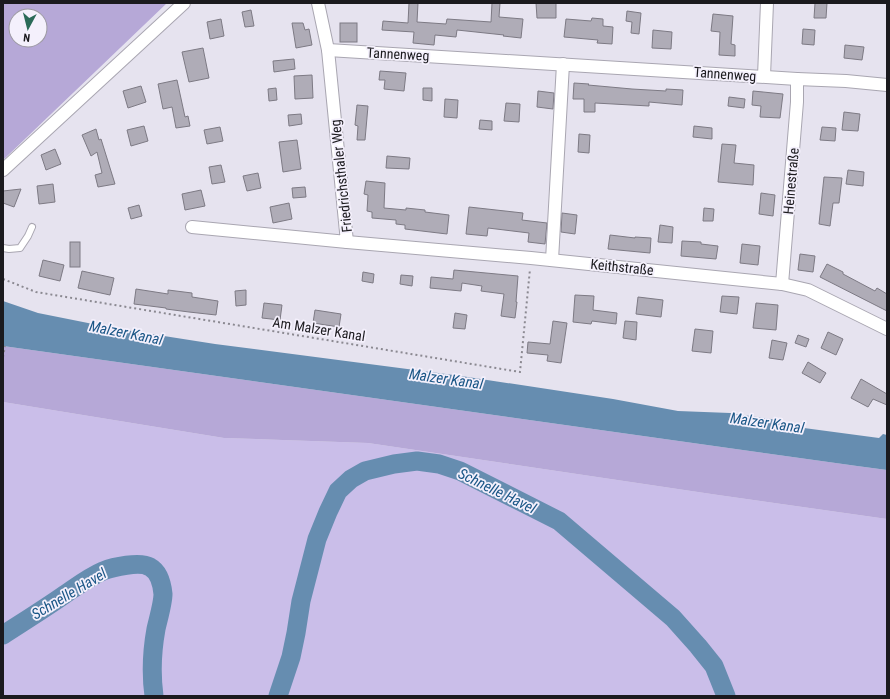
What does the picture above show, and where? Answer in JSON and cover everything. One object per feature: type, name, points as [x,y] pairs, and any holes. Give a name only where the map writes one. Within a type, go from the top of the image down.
[{"type":"street","points":[[3,170],[184,3]]},
{"type":"street","name":"Friedrichsthaler Weg","points":[[192,227],[347,242],[328,50],[318,3]]},
{"type":"street","points":[[764,76],[767,3]]},
{"type":"street","name":"Tannenweg","points":[[328,50],[846,81],[887,85]]},
{"type":"street","points":[[552,260],[563,64]]},
{"type":"street","name":"Heinestraße","points":[[782,284],[797,102],[797,79]]},
{"type":"street","name":"Keithstraße","points":[[347,242],[552,260],[782,284],[808,290],[887,329]]},
{"type":"lane","points":[[3,248],[9,250],[20,248],[32,227]]},
{"type":"path","name":"Am Malzer Kanal","points":[[3,279],[36,292],[520,372],[531,258]]},
{"type":"path","points":[[3,357],[5,346]]},
{"type":"shaded area","points":[[3,3],[167,3],[3,160]]},
{"type":"shaded area","points":[[3,346],[887,470],[887,519],[368,443],[224,438],[3,402]]},
{"type":"shaded area","points":[[3,402],[224,438],[368,443],[887,519],[887,696],[3,696]]},
{"type":"water","name":"Malzer Kanal","points":[[3,301],[38,313],[113,328],[215,344],[461,376],[613,399],[678,411],[730,413],[771,419],[804,428],[879,438],[883,434],[887,435],[887,470],[3,346]]},
{"type":"building","points":[[409,3],[418,3],[417,22],[446,24],[447,19],[491,22],[492,3],[500,3],[499,17],[523,19],[521,38],[457,30],[456,37],[435,35],[434,45],[413,43],[414,32],[382,30],[383,21],[408,23]]},
{"type":"building","points":[[536,3],[556,3],[556,18],[537,18]]},
{"type":"building","points":[[815,3],[827,3],[826,18],[814,18]]},
{"type":"building","points":[[251,10],[254,26],[245,27],[242,12]]},
{"type":"building","points":[[627,11],[641,13],[639,34],[631,33],[632,22],[626,21]]},
{"type":"building","points":[[713,14],[733,16],[731,44],[735,45],[735,56],[719,55],[720,32],[711,31]]},
{"type":"building","points":[[592,18],[603,19],[603,26],[613,27],[612,44],[597,43],[598,40],[564,37],[566,19],[591,21]]},
{"type":"building","points":[[221,19],[224,36],[210,39],[207,22]]},
{"type":"building","points":[[292,23],[303,23],[305,30],[309,29],[312,45],[296,48]]},
{"type":"building","points":[[340,23],[357,23],[357,42],[340,42]]},
{"type":"building","points":[[803,29],[815,30],[814,45],[802,44]]},
{"type":"building","points":[[653,30],[672,32],[671,49],[652,48]]},
{"type":"building","points":[[845,45],[864,47],[862,60],[844,58]]},
{"type":"building","points":[[203,48],[209,78],[189,82],[182,52]]},
{"type":"building","points":[[294,59],[295,69],[274,72],[273,61]]},
{"type":"building","points":[[380,71],[406,73],[404,91],[384,89],[385,80],[379,80]]},
{"type":"building","points":[[312,75],[313,98],[295,99],[294,76]]},
{"type":"building","points":[[177,80],[185,117],[188,116],[190,126],[176,128],[172,107],[163,109],[158,84]]},
{"type":"building","points":[[574,83],[632,89],[666,91],[666,89],[683,90],[682,105],[649,102],[649,106],[595,103],[595,112],[584,112],[584,99],[573,99]]},
{"type":"building","points":[[141,86],[146,102],[128,108],[123,91]]},
{"type":"building","points":[[276,88],[277,100],[269,101],[268,89]]},
{"type":"building","points":[[423,88],[432,88],[432,101],[423,100]]},
{"type":"building","points":[[538,91],[554,93],[553,109],[537,107]]},
{"type":"building","points":[[753,91],[783,94],[780,118],[760,117],[761,106],[752,105]]},
{"type":"building","points":[[729,97],[745,99],[744,108],[728,106]]},
{"type":"building","points":[[445,99],[458,100],[457,118],[444,117]]},
{"type":"building","points":[[506,103],[520,104],[519,122],[504,121]]},
{"type":"building","points":[[357,105],[368,106],[365,140],[357,140],[358,126],[355,125]]},
{"type":"building","points":[[844,112],[860,114],[858,131],[842,130]]},
{"type":"building","points":[[301,114],[302,124],[289,126],[288,115]]},
{"type":"building","points":[[480,120],[492,121],[492,130],[479,129]]},
{"type":"building","points":[[144,126],[148,141],[131,146],[127,130]]},
{"type":"building","points":[[694,126],[712,128],[712,139],[693,137]]},
{"type":"building","points":[[220,127],[223,141],[207,144],[204,130]]},
{"type":"building","points":[[822,127],[836,128],[835,141],[820,140]]},
{"type":"building","points":[[96,129],[99,140],[101,139],[115,184],[98,187],[95,175],[102,173],[97,152],[91,156],[82,135]]},
{"type":"building","points":[[579,134],[590,135],[589,153],[578,152]]},
{"type":"building","points":[[297,140],[301,169],[283,172],[279,142]]},
{"type":"building","points":[[722,144],[736,145],[734,163],[754,165],[753,185],[718,182]]},
{"type":"building","points":[[55,149],[61,164],[46,170],[41,155]]},
{"type":"building","points":[[387,156],[410,158],[409,169],[386,168]]},
{"type":"building","points":[[221,165],[225,182],[212,184],[209,167]]},
{"type":"building","points":[[848,170],[864,172],[863,186],[846,184]]},
{"type":"building","points":[[258,173],[261,188],[247,191],[243,176]]},
{"type":"building","points":[[824,177],[842,178],[839,203],[833,203],[830,226],[819,224]]},
{"type":"building","points":[[366,181],[385,183],[384,208],[425,210],[425,212],[449,215],[447,234],[405,229],[405,225],[396,224],[396,220],[372,218],[372,212],[367,211],[368,195],[364,194]]},
{"type":"building","points":[[53,184],[55,202],[39,204],[37,186]]},
{"type":"building","points":[[305,187],[306,197],[293,198],[292,188]]},
{"type":"building","points":[[21,189],[14,207],[3,203],[3,191]]},
{"type":"building","points":[[201,190],[205,206],[185,210],[182,194]]},
{"type":"building","points":[[761,193],[775,195],[773,216],[759,214]]},
{"type":"building","points":[[289,203],[292,219],[273,223],[270,207]]},
{"type":"building","points":[[139,205],[142,216],[131,219],[128,208]]},
{"type":"building","points":[[469,207],[523,213],[522,220],[547,223],[545,244],[528,242],[529,233],[488,228],[487,236],[466,234]]},
{"type":"building","points":[[704,208],[714,209],[713,221],[703,221]]},
{"type":"building","points":[[562,213],[577,215],[575,234],[561,232]]},
{"type":"building","points":[[660,225],[673,227],[672,243],[658,242]]},
{"type":"building","points":[[610,235],[651,238],[650,253],[608,249]]},
{"type":"building","points":[[682,241],[701,242],[701,244],[718,246],[716,259],[681,256]]},
{"type":"building","points":[[70,242],[80,242],[80,267],[70,267]]},
{"type":"building","points":[[742,244],[760,246],[758,265],[740,263]]},
{"type":"building","points":[[800,254],[815,256],[813,272],[798,270]]},
{"type":"building","points":[[43,260],[64,265],[60,281],[39,276]]},
{"type":"building","points":[[827,264],[875,291],[877,288],[887,294],[887,311],[820,277]]},
{"type":"building","points":[[454,270],[518,276],[515,318],[501,316],[504,294],[481,291],[482,286],[462,283],[461,291],[430,288],[431,277],[453,279]]},
{"type":"building","points":[[82,271],[114,278],[110,295],[78,288]]},
{"type":"building","points":[[363,272],[374,274],[373,283],[362,281]]},
{"type":"building","points":[[401,275],[413,276],[412,286],[400,284]]},
{"type":"building","points":[[136,289],[168,294],[168,290],[192,293],[192,297],[218,301],[216,315],[134,304]]},
{"type":"building","points":[[246,290],[246,305],[236,306],[235,291]]},
{"type":"building","points":[[575,295],[594,296],[593,310],[617,313],[616,324],[592,321],[591,324],[573,322]]},
{"type":"building","points":[[722,296],[739,297],[737,314],[720,312]]},
{"type":"building","points":[[638,297],[663,300],[661,317],[636,314]]},
{"type":"building","points":[[264,303],[282,305],[280,320],[262,318]]},
{"type":"building","points":[[756,303],[778,305],[776,330],[753,328]]},
{"type":"building","points":[[315,310],[341,314],[339,327],[313,323]]},
{"type":"building","points":[[455,313],[467,315],[465,329],[453,328]]},
{"type":"building","points":[[553,321],[567,323],[561,363],[547,361],[548,355],[527,353],[528,342],[550,344]]},
{"type":"building","points":[[625,321],[637,322],[636,340],[623,338]]},
{"type":"building","points":[[695,329],[713,331],[711,353],[692,351]]},
{"type":"building","points":[[828,332],[843,339],[836,355],[821,348]]},
{"type":"building","points":[[798,335],[809,339],[806,347],[795,343]]},
{"type":"building","points":[[772,340],[787,343],[783,360],[769,358]]},
{"type":"building","points":[[808,362],[826,373],[820,383],[802,373]]},
{"type":"building","points":[[861,379],[887,394],[887,405],[873,399],[868,407],[851,398]]},
{"type":"waterway","name":"Schnelle Havel","points":[[278,696],[291,657],[301,601],[317,539],[338,491],[351,479],[365,471],[394,464],[417,461],[439,464],[460,471],[559,521],[673,618],[714,666],[726,696]]},
{"type":"waterway","name":"Schnelle Havel","points":[[3,635],[83,582],[103,571],[120,566],[146,565],[153,569],[158,575],[163,594],[153,654],[152,679],[154,696]]}]
